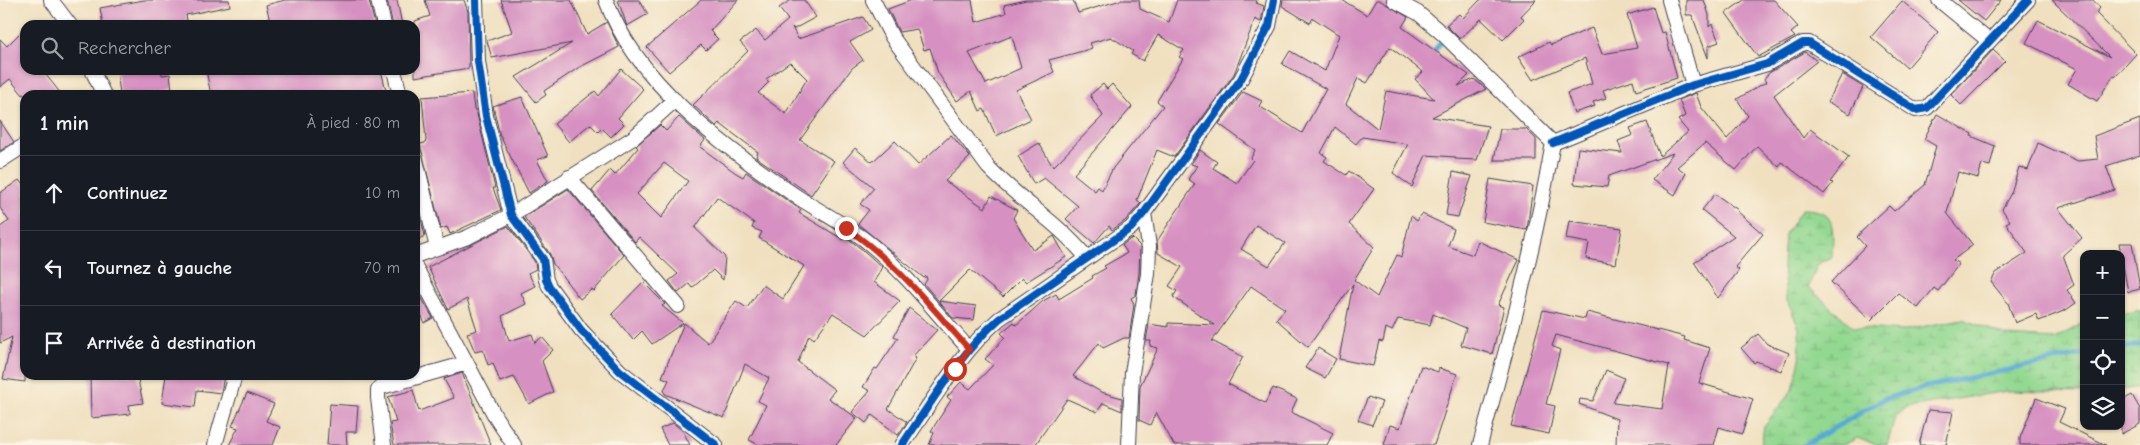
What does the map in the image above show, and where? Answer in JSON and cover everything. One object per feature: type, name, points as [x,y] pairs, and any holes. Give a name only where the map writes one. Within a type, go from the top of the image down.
[{"type":"street","points":[[51,0],[66,20]]},
{"type":"street","points":[[378,0],[383,20]]},
{"type":"street","points":[[476,0],[478,60],[486,116],[511,215],[543,259],[546,280],[549,286],[581,330],[620,371],[716,445]]},
{"type":"street","points":[[606,0],[626,41],[690,116],[790,192],[869,243],[889,262],[969,349]]},
{"type":"street","points":[[873,0],[892,37],[988,167],[1006,186],[1072,240],[1087,258]]},
{"type":"street","points":[[902,445],[969,349],[999,319],[1131,228],[1144,213],[1241,79],[1268,26],[1274,0]]},
{"type":"street","points":[[1394,0],[1418,12],[1444,35],[1553,143]]},
{"type":"street","points":[[1669,0],[1693,85]]},
{"type":"street","points":[[1939,0],[1989,41]]},
{"type":"street","points":[[1553,143],[1693,85],[1767,64],[1803,44],[1809,43],[1916,110],[1921,110],[1927,108],[2028,0]]},
{"type":"street","points":[[94,75],[102,90]]},
{"type":"street","points":[[395,75],[399,90]]},
{"type":"street","points":[[420,254],[486,229],[511,215],[633,138],[675,100]]},
{"type":"street","points":[[1480,445],[1523,292],[1553,143]]},
{"type":"street","points":[[0,161],[20,148]]},
{"type":"street","points":[[420,177],[437,248]]},
{"type":"street","points":[[569,177],[678,306]]},
{"type":"street","points":[[1129,445],[1132,373],[1148,274],[1149,246],[1144,213]]},
{"type":"street","points":[[420,275],[496,418],[514,445]]},
{"type":"street","points":[[420,376],[467,363]]},
{"type":"street","points":[[215,445],[234,380]]},
{"type":"street","points":[[384,445],[380,427],[378,390],[382,387],[407,380]]},
{"type":"green space","points":[[1802,209],[1814,210],[1828,217],[1831,222],[1833,238],[1832,257],[1818,264],[1808,287],[1853,327],[1900,331],[1962,319],[2007,336],[2054,339],[2080,325],[2080,393],[2007,391],[1907,407],[1895,417],[1887,445],[1877,445],[1857,438],[1843,445],[1761,445],[1764,426],[1793,389],[1800,359],[1799,328],[1786,298],[1783,265],[1785,234]]},
{"type":"green space","points":[[2140,310],[2140,387],[2125,389],[2125,340],[2125,313]]},
{"type":"building","points":[[144,0],[229,0],[230,6],[186,15],[187,20],[102,20],[100,8]]},
{"type":"building","points":[[285,0],[369,0],[374,20],[270,20],[266,5]]},
{"type":"building","points":[[387,0],[397,0],[401,20],[392,20]]},
{"type":"building","points":[[425,0],[464,0],[468,12],[469,68],[415,77],[415,75],[420,75],[420,20],[418,20],[430,16]]},
{"type":"building","points":[[501,0],[571,0],[587,34],[607,22],[619,47],[578,68],[544,91],[546,95],[536,102],[516,77],[572,43],[492,58],[487,41],[512,32]]},
{"type":"building","points":[[618,0],[639,0],[648,14],[627,26]]},
{"type":"building","points":[[701,0],[738,0],[710,31],[718,39],[706,50],[701,45],[669,72],[647,47]]},
{"type":"building","points":[[791,0],[804,0],[816,17],[794,29],[792,27],[798,39],[863,17],[871,30],[850,42],[863,60],[852,68],[800,140],[834,161],[811,195],[756,157],[758,152],[719,123],[716,126],[693,105],[748,51],[740,42],[756,30],[765,40],[788,20],[779,8]],"holes":[[[790,62],[807,79],[786,114],[758,93],[769,82],[766,79]]]},
{"type":"building","points":[[912,0],[972,0],[976,22],[1006,13],[1004,5],[1026,0],[1073,0],[1078,13],[1121,0],[1139,0],[1140,9],[1169,22],[1177,0],[1257,0],[1256,3],[1264,6],[1261,22],[1255,19],[1234,74],[1174,157],[1157,150],[1137,200],[1141,203],[1125,221],[1112,230],[1109,226],[1094,243],[1066,219],[1078,206],[1044,178],[1034,184],[1018,156],[1039,143],[1053,167],[1103,116],[1090,95],[1103,84],[1107,89],[1112,84],[1132,107],[1074,174],[1095,191],[1098,187],[1102,190],[1113,168],[1163,106],[1157,101],[1183,59],[1179,57],[1184,50],[1158,35],[1143,61],[1131,54],[1133,51],[1111,37],[1090,43],[1092,48],[1049,60],[1054,72],[1016,90],[1031,119],[996,136],[984,109],[980,111],[971,91],[957,101],[938,73],[930,48],[924,50],[917,29],[899,32],[888,9]],"holes":[[[1012,36],[1021,68],[986,84],[969,53]]]},
{"type":"building","points":[[1283,0],[1342,0],[1367,15],[1376,0],[1379,0],[1408,17],[1402,27],[1469,75],[1458,86],[1474,79],[1486,89],[1432,117],[1488,126],[1477,160],[1426,155],[1412,187],[1393,173],[1408,144],[1362,137],[1356,144],[1335,127],[1321,153],[1327,157],[1324,161],[1346,175],[1349,171],[1374,189],[1349,224],[1374,247],[1354,280],[1377,297],[1397,255],[1401,257],[1411,216],[1417,221],[1422,214],[1454,229],[1448,246],[1473,255],[1478,241],[1519,260],[1498,305],[1504,307],[1492,354],[1461,345],[1466,328],[1433,314],[1430,325],[1398,319],[1392,331],[1386,328],[1383,342],[1379,341],[1373,366],[1339,359],[1353,284],[1308,347],[1276,319],[1285,309],[1251,286],[1212,341],[1243,357],[1228,384],[1265,403],[1273,388],[1297,399],[1291,412],[1333,433],[1327,445],[1174,445],[1156,412],[1150,425],[1139,420],[1140,386],[1158,348],[1150,346],[1151,341],[1146,341],[1149,324],[1168,327],[1168,323],[1215,325],[1173,297],[1177,291],[1169,286],[1182,267],[1158,253],[1157,241],[1195,184],[1188,179],[1197,166],[1191,164],[1200,150],[1217,162],[1213,168],[1237,183],[1253,160],[1251,158],[1255,150],[1219,124],[1243,92],[1262,101],[1259,106],[1302,133],[1326,89],[1282,64],[1290,51],[1325,71],[1339,35],[1313,18],[1310,23],[1282,6]],"holes":[[[1390,47],[1423,72],[1415,79],[1434,99],[1386,91],[1378,129],[1346,104],[1358,78],[1367,83]],[[1256,225],[1285,243],[1269,266],[1241,249]]]},
{"type":"building","points":[[1480,0],[1536,0],[1521,16],[1524,19],[1503,40],[1481,19],[1460,39],[1446,25],[1459,14],[1463,18]]},
{"type":"building","points":[[1686,0],[1704,0],[1709,15],[1709,27],[1712,24],[1719,42],[1708,46],[1708,58],[1692,15],[1686,15]]},
{"type":"building","points":[[1744,0],[1774,0],[1798,27],[1791,33],[1795,37],[1758,57],[1726,13]]},
{"type":"building","points":[[1958,0],[2001,0],[1984,21]]},
{"type":"building","points":[[2052,0],[2093,0],[2100,8],[2096,13],[2136,54],[2115,77],[2113,76],[2097,101],[2068,84],[2077,69],[2026,43],[2038,20],[2110,57]]},
{"type":"building","points":[[1902,1],[1938,32],[1907,68],[1871,37]]},
{"type":"building","points":[[1653,7],[1661,33],[1665,32],[1677,78],[1636,91],[1633,80],[1603,90],[1606,98],[1593,102],[1595,106],[1574,113],[1567,93],[1592,84],[1585,58],[1533,80],[1518,57],[1549,42],[1551,45],[1592,28],[1602,54],[1637,48],[1627,15]]},
{"type":"building","points":[[20,33],[20,75],[46,75],[58,90],[20,91],[10,79],[0,87],[0,39],[7,46]]},
{"type":"building","points":[[1993,50],[2005,61],[1961,105],[1951,95]]},
{"type":"building","points":[[1805,52],[1817,61],[1774,95],[1803,138],[1810,129],[1849,157],[1830,182],[1833,183],[1824,194],[1782,162],[1779,167],[1757,146],[1736,170],[1705,143],[1677,167],[1686,173],[1675,195],[1652,180],[1673,153],[1609,176],[1607,187],[1574,184],[1578,148],[1622,153],[1618,141],[1633,135],[1630,128],[1647,122],[1660,156],[1688,132],[1678,120],[1685,116],[1679,100],[1696,93],[1701,107],[1727,139],[1748,116],[1737,99],[1766,82],[1764,79],[1769,73]]},
{"type":"building","points":[[621,69],[643,89],[618,118],[624,124],[611,137],[602,128],[598,132],[590,124],[569,142],[554,124],[595,91],[599,96]]},
{"type":"building","points":[[1842,74],[1863,87],[1850,114],[1828,102]]},
{"type":"building","points":[[118,75],[170,75],[172,90],[119,90]]},
{"type":"building","points":[[207,75],[382,75],[386,90],[210,90]]},
{"type":"building","points":[[472,93],[474,110],[476,110],[495,188],[493,188],[501,210],[450,234],[447,227],[441,229],[420,144],[425,143],[426,140],[422,97]]},
{"type":"building","points":[[522,97],[548,156],[537,160],[548,181],[529,193],[500,136],[493,106]]},
{"type":"building","points":[[1937,114],[1972,134],[1971,136],[1995,146],[1990,166],[1982,164],[1978,178],[1958,172],[1947,213],[1973,245],[1953,260],[1959,264],[1938,291],[1934,288],[1918,308],[1898,293],[1871,320],[1831,282],[1865,246],[1857,237],[1862,231],[1889,206],[1894,211],[1925,185],[1936,146],[1924,139]]},
{"type":"building","points":[[679,117],[705,140],[700,147],[743,177],[746,172],[801,210],[799,213],[844,240],[846,237],[882,267],[874,282],[900,301],[867,335],[833,313],[814,339],[809,335],[798,362],[835,390],[828,398],[857,418],[836,445],[759,445],[749,440],[766,405],[758,401],[769,378],[745,364],[724,418],[665,394],[664,390],[669,380],[662,377],[684,323],[708,343],[736,301],[747,308],[763,285],[783,299],[804,266],[759,238],[762,232],[752,228],[754,223],[717,197],[695,228],[725,257],[723,280],[713,270],[692,288],[689,284],[678,293],[669,281],[678,274],[639,237],[635,242],[592,191],[610,170],[615,175],[638,148],[636,146],[660,125],[666,131]],"holes":[[[664,163],[688,181],[661,218],[637,194]]]},
{"type":"building","points":[[2140,119],[2140,155],[2106,166],[2115,190],[2058,208],[2082,238],[2063,255],[2074,285],[2067,290],[2076,303],[2066,310],[2039,321],[2036,314],[2015,323],[2008,303],[1991,282],[1996,273],[2027,253],[2006,223],[2010,221],[2002,209],[2011,193],[2019,167],[2028,170],[2038,143],[2078,161],[2098,159],[2094,136]]},
{"type":"building","points":[[0,121],[14,142],[0,151]]},
{"type":"building","points":[[1500,129],[1526,129],[1536,139],[1536,160],[1494,160]]},
{"type":"building","points":[[951,135],[970,157],[945,181],[985,208],[991,196],[1017,210],[1013,218],[1033,250],[1054,236],[1066,257],[1026,282],[1022,278],[1003,297],[970,270],[939,301],[976,306],[974,320],[953,318],[924,284],[927,280],[926,276],[924,278],[858,224],[869,210],[860,204],[874,188],[843,162],[855,148],[872,162],[895,141],[918,165]]},
{"type":"building","points":[[1453,172],[1472,176],[1458,217],[1446,215]]},
{"type":"building","points":[[1490,179],[1533,186],[1527,230],[1483,222]]},
{"type":"building","points":[[19,180],[20,181],[20,380],[25,380],[25,382],[3,379],[12,337],[0,343],[0,227],[9,221],[0,208],[0,193]]},
{"type":"building","points":[[568,189],[624,255],[594,291],[592,289],[580,299],[553,264],[550,254],[524,217]]},
{"type":"building","points":[[1715,194],[1738,210],[1763,234],[1735,267],[1739,270],[1718,298],[1694,262],[1734,236],[1702,210]]},
{"type":"building","points":[[420,215],[425,236],[420,238]]},
{"type":"building","points":[[1569,221],[1622,228],[1616,264],[1586,259],[1589,243],[1566,239]]},
{"type":"building","points":[[508,226],[535,262],[536,269],[528,273],[535,286],[521,293],[526,304],[502,316],[509,341],[532,334],[535,343],[542,337],[553,350],[542,361],[553,392],[529,404],[514,377],[500,382],[493,363],[488,365],[483,350],[475,352],[467,333],[477,330],[467,299],[448,309],[428,267]]},
{"type":"building","points":[[1132,238],[1140,246],[1136,295],[1131,298],[1134,304],[1129,338],[1124,338],[1103,348],[1099,343],[1073,376],[1101,392],[1122,398],[1122,411],[1103,403],[1097,412],[1067,399],[1035,445],[929,445],[934,433],[931,431],[951,400],[947,397],[961,382],[970,389],[993,365],[985,359],[1005,337],[1001,333],[1014,322],[1016,325],[1043,301],[1056,294],[1059,299],[1093,278],[1092,276],[1106,268],[1104,266],[1127,253],[1122,245]]},
{"type":"building","points":[[2119,243],[2132,243],[2140,289],[2128,292],[2125,276],[2125,250],[2120,250]]},
{"type":"building","points":[[643,282],[665,304],[662,306],[683,323],[652,344],[642,331],[633,340],[612,314]]},
{"type":"building","points":[[420,295],[433,318],[424,323],[422,316],[420,317]]},
{"type":"building","points":[[909,308],[937,330],[913,356],[916,358],[888,409],[907,422],[898,435],[872,415],[866,423],[852,412],[870,391],[863,387],[898,338],[894,336]]},
{"type":"building","points":[[1543,310],[1585,319],[1587,312],[1685,337],[1684,340],[1710,348],[1699,383],[1753,399],[1742,434],[1719,427],[1714,445],[1616,445],[1617,419],[1579,404],[1580,399],[1593,401],[1606,370],[1624,378],[1613,403],[1662,409],[1669,365],[1556,335],[1552,346],[1560,350],[1546,404],[1555,406],[1549,434],[1511,426]]},
{"type":"building","points":[[1758,334],[1767,344],[1789,353],[1781,371],[1756,361],[1754,363],[1741,348]]},
{"type":"building","points":[[1318,348],[1336,359],[1325,378],[1305,368]]},
{"type":"building","points":[[1421,366],[1438,372],[1439,368],[1457,374],[1434,445],[1384,445],[1390,425],[1400,428]]},
{"type":"building","points":[[462,373],[491,445],[394,445],[390,423],[396,422],[388,397],[413,390],[419,411],[454,398],[444,379]]},
{"type":"building","points":[[90,380],[138,380],[143,403],[129,405],[130,414],[91,418]]},
{"type":"building","points":[[165,380],[223,380],[221,393],[197,390],[195,407],[162,403]]},
{"type":"building","points":[[247,393],[274,404],[266,421],[280,427],[273,445],[229,445],[238,428],[232,426]]},
{"type":"building","points":[[2132,395],[2140,409],[2140,424],[2121,434],[2121,430],[2125,430],[2125,399]]},
{"type":"building","points":[[1368,397],[1382,402],[1372,425],[1358,420]]},
{"type":"building","points":[[2036,398],[2065,409],[2059,422],[2106,445],[2020,445],[2020,438]]},
{"type":"building","points":[[330,404],[358,406],[356,432],[346,432],[347,445],[327,445]]},
{"type":"building","points":[[1928,410],[1953,412],[1946,445],[1919,445]]},
{"type":"building","points":[[673,423],[683,431],[690,445],[668,445],[660,429]]},
{"type":"waterway","points":[[1431,55],[1444,38]]},
{"type":"waterway","points":[[2125,347],[2140,345]]},
{"type":"waterway","points":[[1805,445],[1884,399],[1926,387],[2080,355]]},
{"type":"cycle path","points":[[476,0],[478,61],[486,116],[511,215],[543,259],[546,280],[549,286],[581,330],[620,371],[716,445]]},
{"type":"cycle path","points":[[902,445],[971,347],[999,319],[1131,228],[1144,213],[1241,79],[1269,26],[1274,0]]},
{"type":"cycle path","points":[[1553,143],[1693,85],[1767,64],[1803,43],[1809,43],[1916,110],[1927,108],[2028,0]]},
{"type":"route","points":[[846,228],[869,243],[889,262],[969,349],[955,369]]}]
